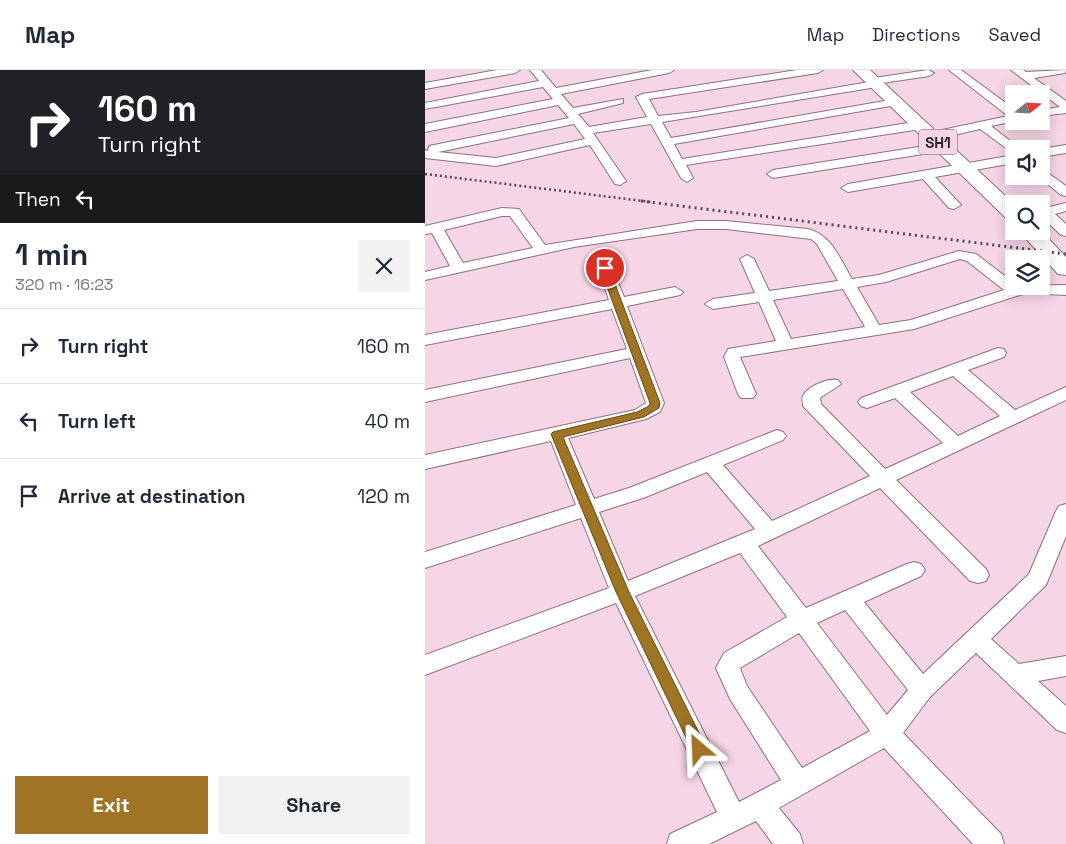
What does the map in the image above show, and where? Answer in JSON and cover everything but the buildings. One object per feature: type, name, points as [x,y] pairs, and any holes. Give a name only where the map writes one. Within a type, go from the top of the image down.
[{"type":"main road","name":"SH1","points":[[871,78],[1005,206]]},
{"type":"main road","points":[[1038,240],[1066,270]]},
{"type":"street","points":[[425,86],[490,72],[515,70]]},
{"type":"street","points":[[535,70],[590,136],[620,182]]},
{"type":"street","points":[[598,70],[610,82]]},
{"type":"street","points":[[425,128],[664,70]]},
{"type":"street","points":[[425,152],[496,162],[755,92],[818,70]]},
{"type":"street","points":[[954,70],[1005,110]]},
{"type":"street","points":[[1020,73],[1065,70]]},
{"type":"street","points":[[687,178],[643,99],[645,96],[724,81],[755,92],[929,73]]},
{"type":"street","points":[[1020,73],[1064,111]]},
{"type":"street","points":[[425,106],[546,83]]},
{"type":"street","points":[[755,92],[782,121]]},
{"type":"street","points":[[425,152],[573,116],[619,101]]},
{"type":"street","points":[[667,142],[896,102]]},
{"type":"street","points":[[1050,112],[1064,111]]},
{"type":"street","points":[[819,115],[863,160]]},
{"type":"street","points":[[773,174],[863,160],[932,136],[1005,119]]},
{"type":"street","points":[[982,125],[1005,143]]},
{"type":"street","points":[[678,163],[841,137],[932,136]]},
{"type":"street","points":[[1050,152],[1066,149]]},
{"type":"street","points":[[848,188],[967,169],[1005,161]]},
{"type":"street","points":[[926,175],[954,205]]},
{"type":"street","points":[[1050,179],[1066,192]]},
{"type":"street","points":[[1066,207],[1045,212],[1066,232]]},
{"type":"street","points":[[458,266],[430,228],[502,212],[513,212],[541,249]]},
{"type":"street","points":[[425,276],[458,266],[621,235],[697,225],[775,229],[816,236],[823,242],[875,330]]},
{"type":"street","points":[[713,304],[881,279],[964,255],[971,258],[1005,284]]},
{"type":"street","points":[[747,259],[786,345]]},
{"type":"street","points":[[425,462],[640,415],[654,408],[655,403],[605,268]]},
{"type":"street","points":[[1050,288],[1066,290]]},
{"type":"street","points":[[425,340],[675,292]]},
{"type":"street","points":[[747,394],[732,357],[734,354],[914,324],[1005,293]]},
{"type":"street","points":[[425,396],[636,352]]},
{"type":"street","points":[[867,402],[998,354]]},
{"type":"street","points":[[956,369],[1013,418]]},
{"type":"street","points":[[832,384],[811,396],[812,406],[978,575]]},
{"type":"street","points":[[898,391],[956,444]]},
{"type":"street","points":[[425,665],[622,592],[744,543],[1066,393]]},
{"type":"street","points":[[557,434],[622,592],[733,818]]},
{"type":"street","points":[[425,560],[636,492],[777,436]]},
{"type":"street","points":[[710,463],[769,531]]},
{"type":"street","points":[[680,844],[760,806],[887,734],[922,690],[1037,579],[1066,511]]},
{"type":"street","points":[[744,543],[887,734],[991,844]]},
{"type":"street","points":[[798,784],[738,692],[728,668],[732,660],[802,620],[914,570]]},
{"type":"street","points":[[849,599],[922,690]]},
{"type":"street","points":[[976,639],[1066,722]]},
{"type":"street","points":[[1015,675],[1066,666]]},
{"type":"street","points":[[760,806],[790,844]]},
{"type":"railway","points":[[425,174],[651,202]]},
{"type":"railway","points":[[641,201],[1066,254]]},
{"type":"route","points":[[605,268],[655,403],[654,408],[640,415],[557,434],[622,592],[699,749]]}]
